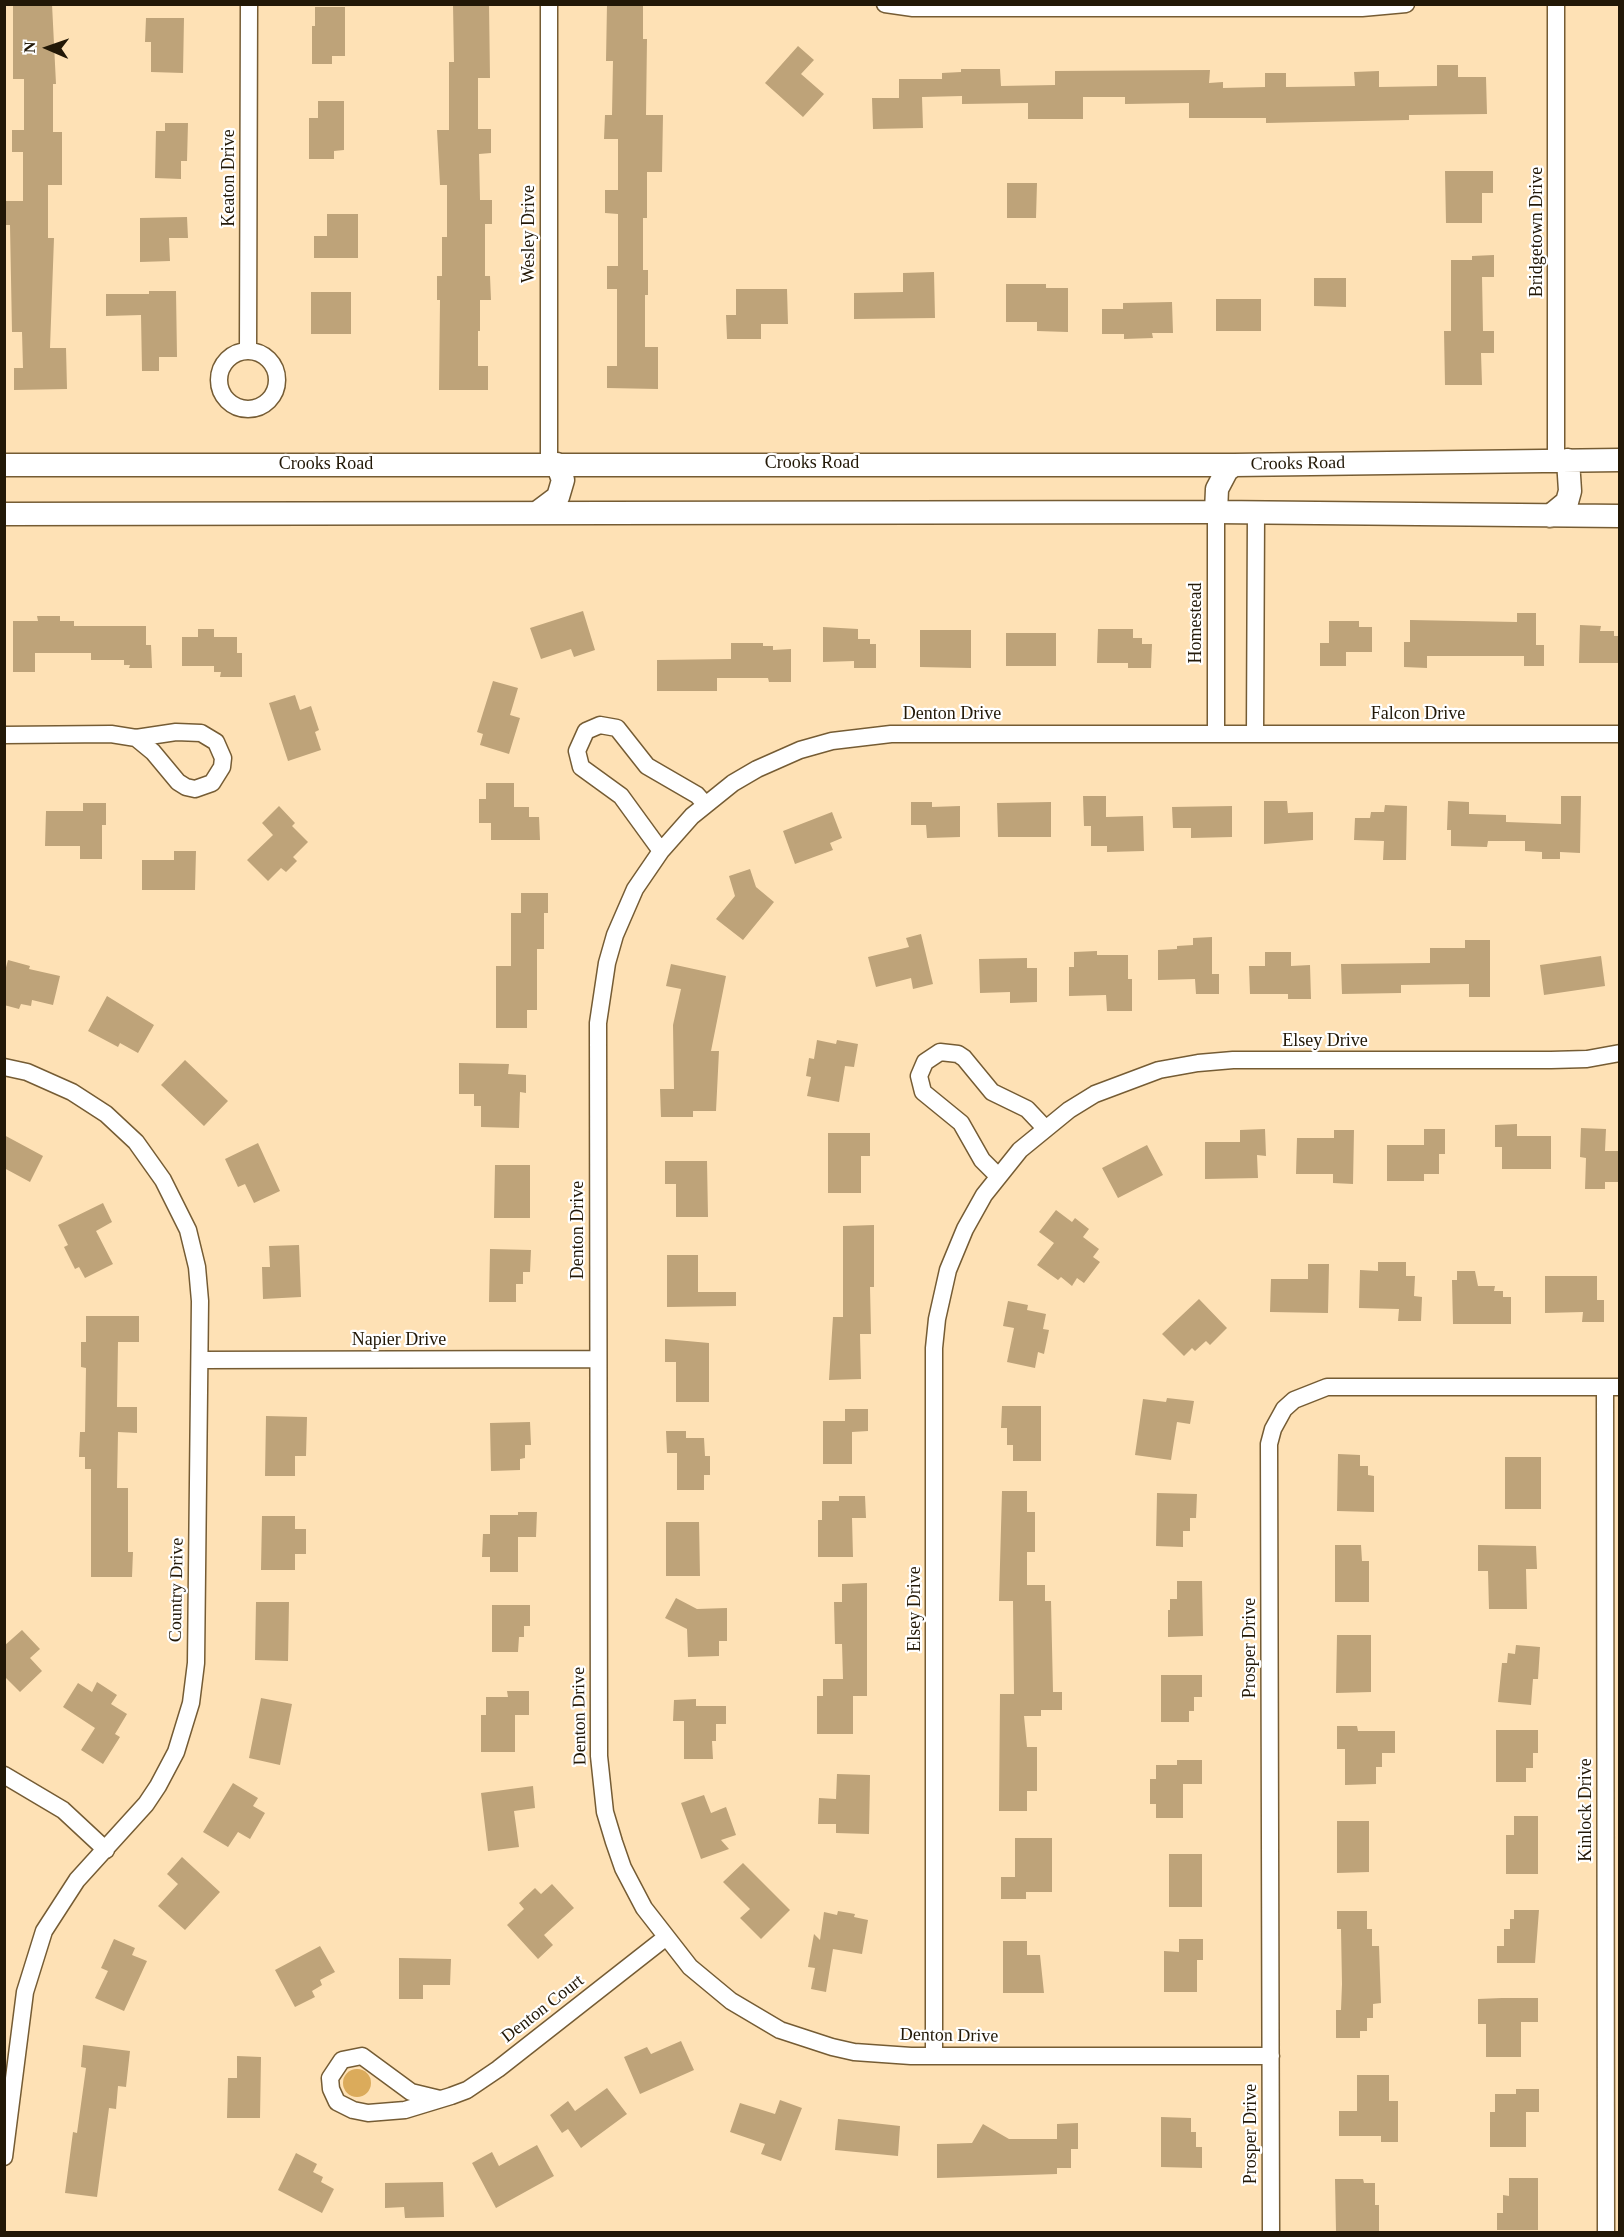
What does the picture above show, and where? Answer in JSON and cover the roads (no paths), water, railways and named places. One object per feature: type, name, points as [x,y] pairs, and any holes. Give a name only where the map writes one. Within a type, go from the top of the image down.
[{"type":"main road","points":[[1550,516],[1567,502],[1570,491],[1562,460]]},
{"type":"main road","name":"Crooks Road","points":[[4,465],[1234,465],[1620,460]]},
{"type":"main road","points":[[538,512],[558,497],[563,480],[553,464]]},
{"type":"main road","points":[[1216,512],[1217,489],[1227,470],[1234,465]]},
{"type":"main road","points":[[4,514],[1216,512],[1620,516]]},
{"type":"street","name":"Keaton Drive","points":[[248,351],[249,4]]},
{"type":"street","name":"Wesley Drive","points":[[549,4],[553,464]]},
{"type":"street","points":[[885,4],[913,8],[1369,8],[1406,4]]},
{"type":"street","name":"Bridgetown Drive","points":[[1556,4],[1562,460]]},
{"type":"street","name":"Homestead","points":[[1216,512],[1216,733]]},
{"type":"street","points":[[1255,734],[1256,513]]},
{"type":"street","points":[[660,850],[621,796],[581,767],[577,751],[586,731],[600,725],[616,728],[647,766],[658,775],[698,795],[705,804]]},
{"type":"street","points":[[4,735],[111,734],[136,738],[176,732],[201,733],[216,742],[221,750],[222,767],[212,783],[204,787],[186,787],[178,782],[153,752],[136,738]]},
{"type":"street","name":"Falcon Drive","points":[[1216,733],[1620,734]]},
{"type":"street","name":"Denton Drive","points":[[1216,733],[891,734],[848,738],[800,750],[733,783],[705,804],[660,850],[626,907],[615,935],[601,992],[598,1023],[601,1784],[605,1812],[623,1868],[644,1908],[665,1938],[709,1985],[753,2016],[780,2030],[806,2040],[854,2052],[934,2056],[1270,2056]]},
{"type":"street","points":[[998,1176],[982,1160],[961,1123],[923,1092],[919,1076],[925,1062],[940,1052],[958,1054],[964,1058],[992,1092],[1002,1099],[1027,1109],[1045,1128]]},
{"type":"street","name":"Elsey Drive","points":[[934,2056],[934,1348],[939,1310],[951,1262],[974,1211],[998,1176],[1020,1150],[1045,1128],[1095,1094],[1159,1070],[1233,1060],[1551,1060],[1587,1059],[1620,1053]]},
{"type":"street","name":"Country Drive","points":[[4,1067],[27,1072],[72,1092],[106,1114],[136,1142],[163,1180],[188,1230],[197,1267],[200,1360],[196,1663],[185,1728],[168,1770],[146,1804],[77,1880],[44,1931],[25,1992],[9,2090],[4,2157]]},
{"type":"street","name":"Napier Drive","points":[[200,1360],[598,1359]]},
{"type":"street","name":"Prosper Drive","points":[[1271,2232],[1269,1444],[1277,1419],[1294,1400],[1327,1387],[1612,1387]]},
{"type":"street","name":"Kinlock Drive","points":[[1606,2232],[1612,1387]]},
{"type":"street","points":[[4,1775],[63,1810],[106,1850]]},
{"type":"street","name":"Denton Court","points":[[440,2099],[411,2092],[362,2056],[342,2060],[330,2078],[331,2089],[337,2102],[353,2110],[384,2113],[440,2099],[467,2090],[482,2081],[665,1938]]}]
